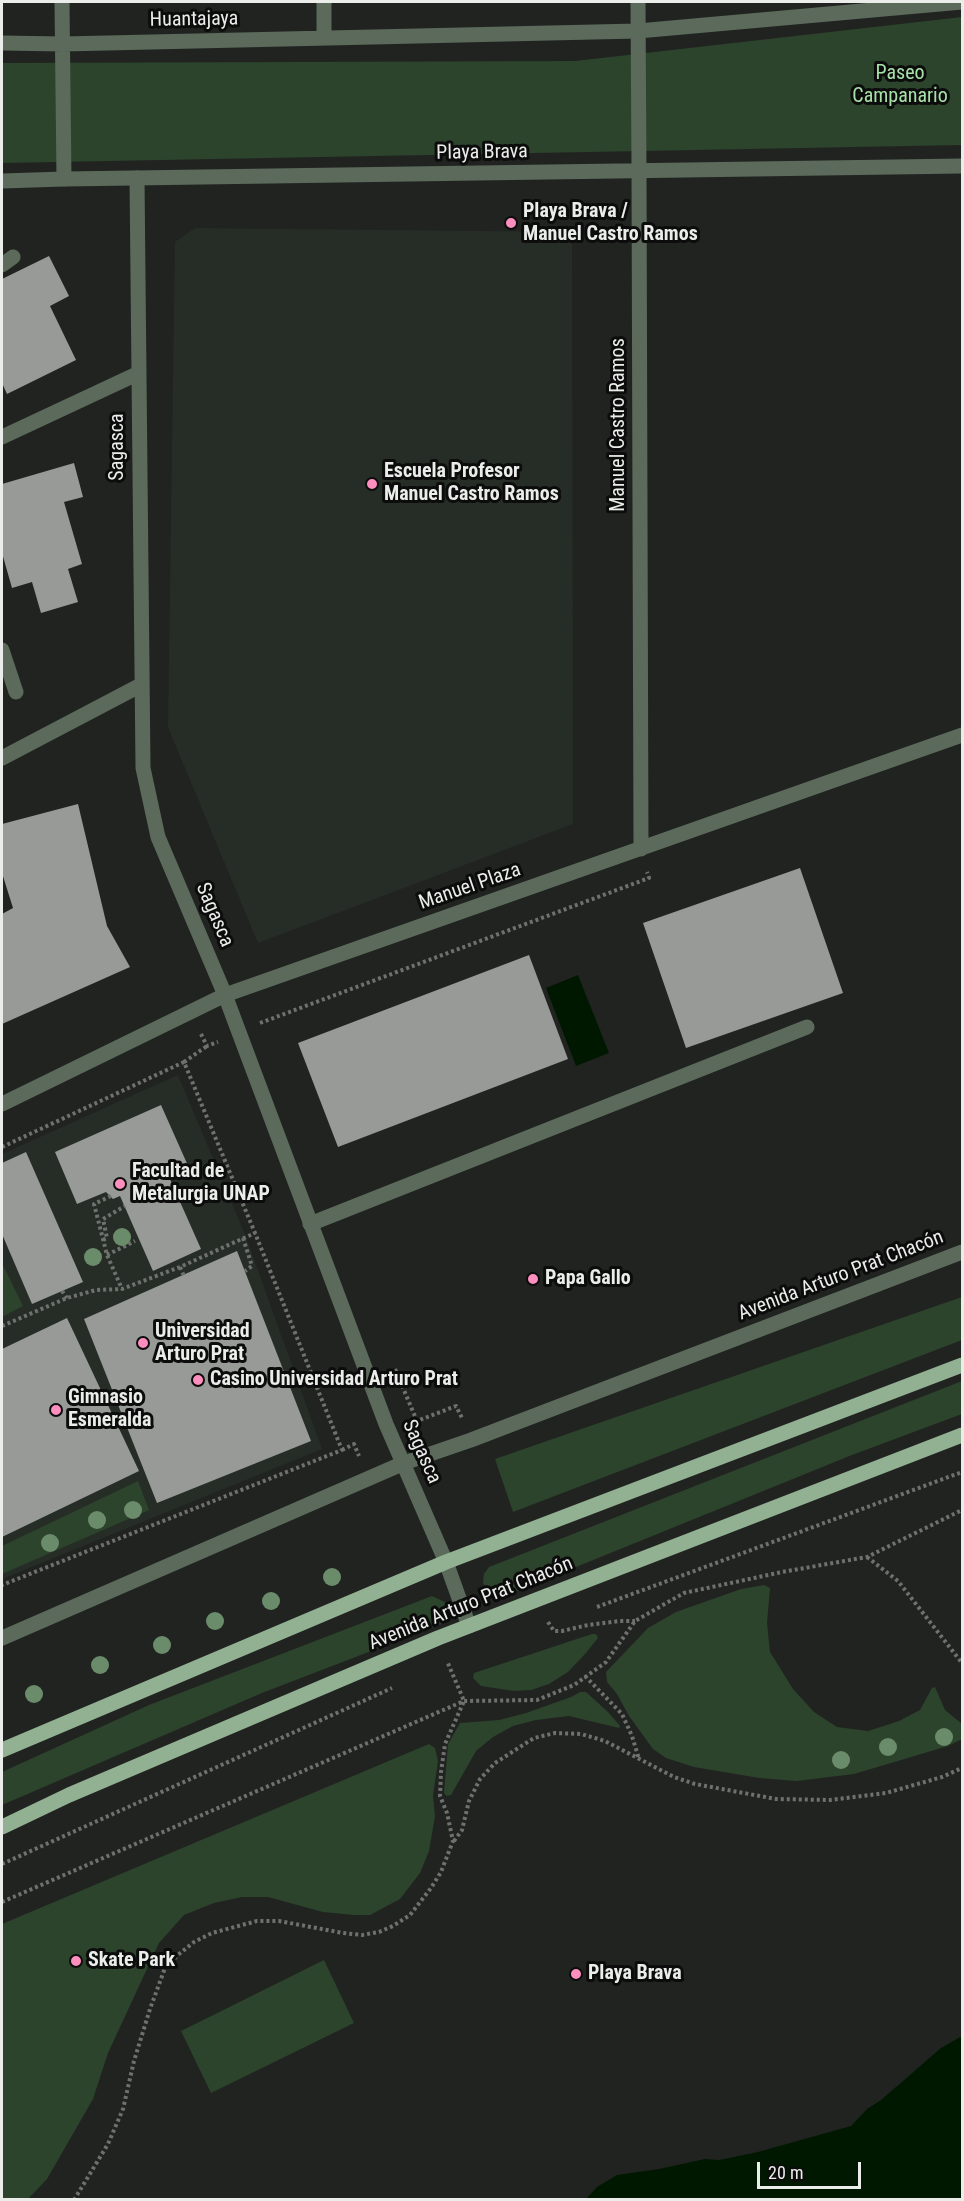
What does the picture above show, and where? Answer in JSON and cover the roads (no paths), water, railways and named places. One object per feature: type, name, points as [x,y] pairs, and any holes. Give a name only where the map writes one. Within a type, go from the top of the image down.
[{"type":"main road","points":[[2,1750],[446,1562],[963,1365]]},
{"type":"main road","name":"Avenida Arturo Prat Chacón","points":[[2,1827],[69,1795],[438,1638],[963,1435]]},
{"type":"street","points":[[62,2],[64,179]]},
{"type":"street","points":[[324,2],[324,38]]},
{"type":"street","name":"Manuel Castro Ramos","points":[[638,2],[641,849]]},
{"type":"street","name":"Huantajaya","points":[[2,43],[63,44],[638,31],[963,2]]},
{"type":"street","name":"Playa Brava","points":[[2,181],[963,166]]},
{"type":"street","name":"Sagasca","points":[[137,178],[143,768],[158,837],[225,995],[309,1224],[386,1424],[446,1562],[469,1626]]},
{"type":"street","points":[[2,437],[139,373]]},
{"type":"street","points":[[2,650],[16,692]]},
{"type":"street","points":[[2,758],[141,684]]},
{"type":"street","name":"Manuel Plaza","points":[[2,1104],[225,995],[963,735]]},
{"type":"street","points":[[309,1224],[807,1027]]},
{"type":"street","name":"Avenida Arturo Prat Chacón","points":[[2,1638],[404,1463],[471,1440],[963,1252]]},
{"type":"place","name":"Playa Brava / Manuel Castro Ramos","points":[[511,223]]},
{"type":"place","name":"Escuela Profesor Manuel Castro Ramos","points":[[372,484]]},
{"type":"place","name":"Facultad de Metalurgia UNAP","points":[[120,1184]]},
{"type":"place","name":"Papa Gallo","points":[[533,1279]]},
{"type":"place","name":"Universidad Arturo Prat","points":[[143,1343]]},
{"type":"place","name":"Casino Universidad Arturo Prat","points":[[198,1380]]},
{"type":"place","name":"Gimnasio Esmeralda","points":[[56,1410]]},
{"type":"place","name":"Skate Park","points":[[76,1961]]},
{"type":"place","name":"Playa Brava","points":[[576,1974]]},
{"type":"park label","name":"Paseo Campanario","points":[[900,86]]}]
